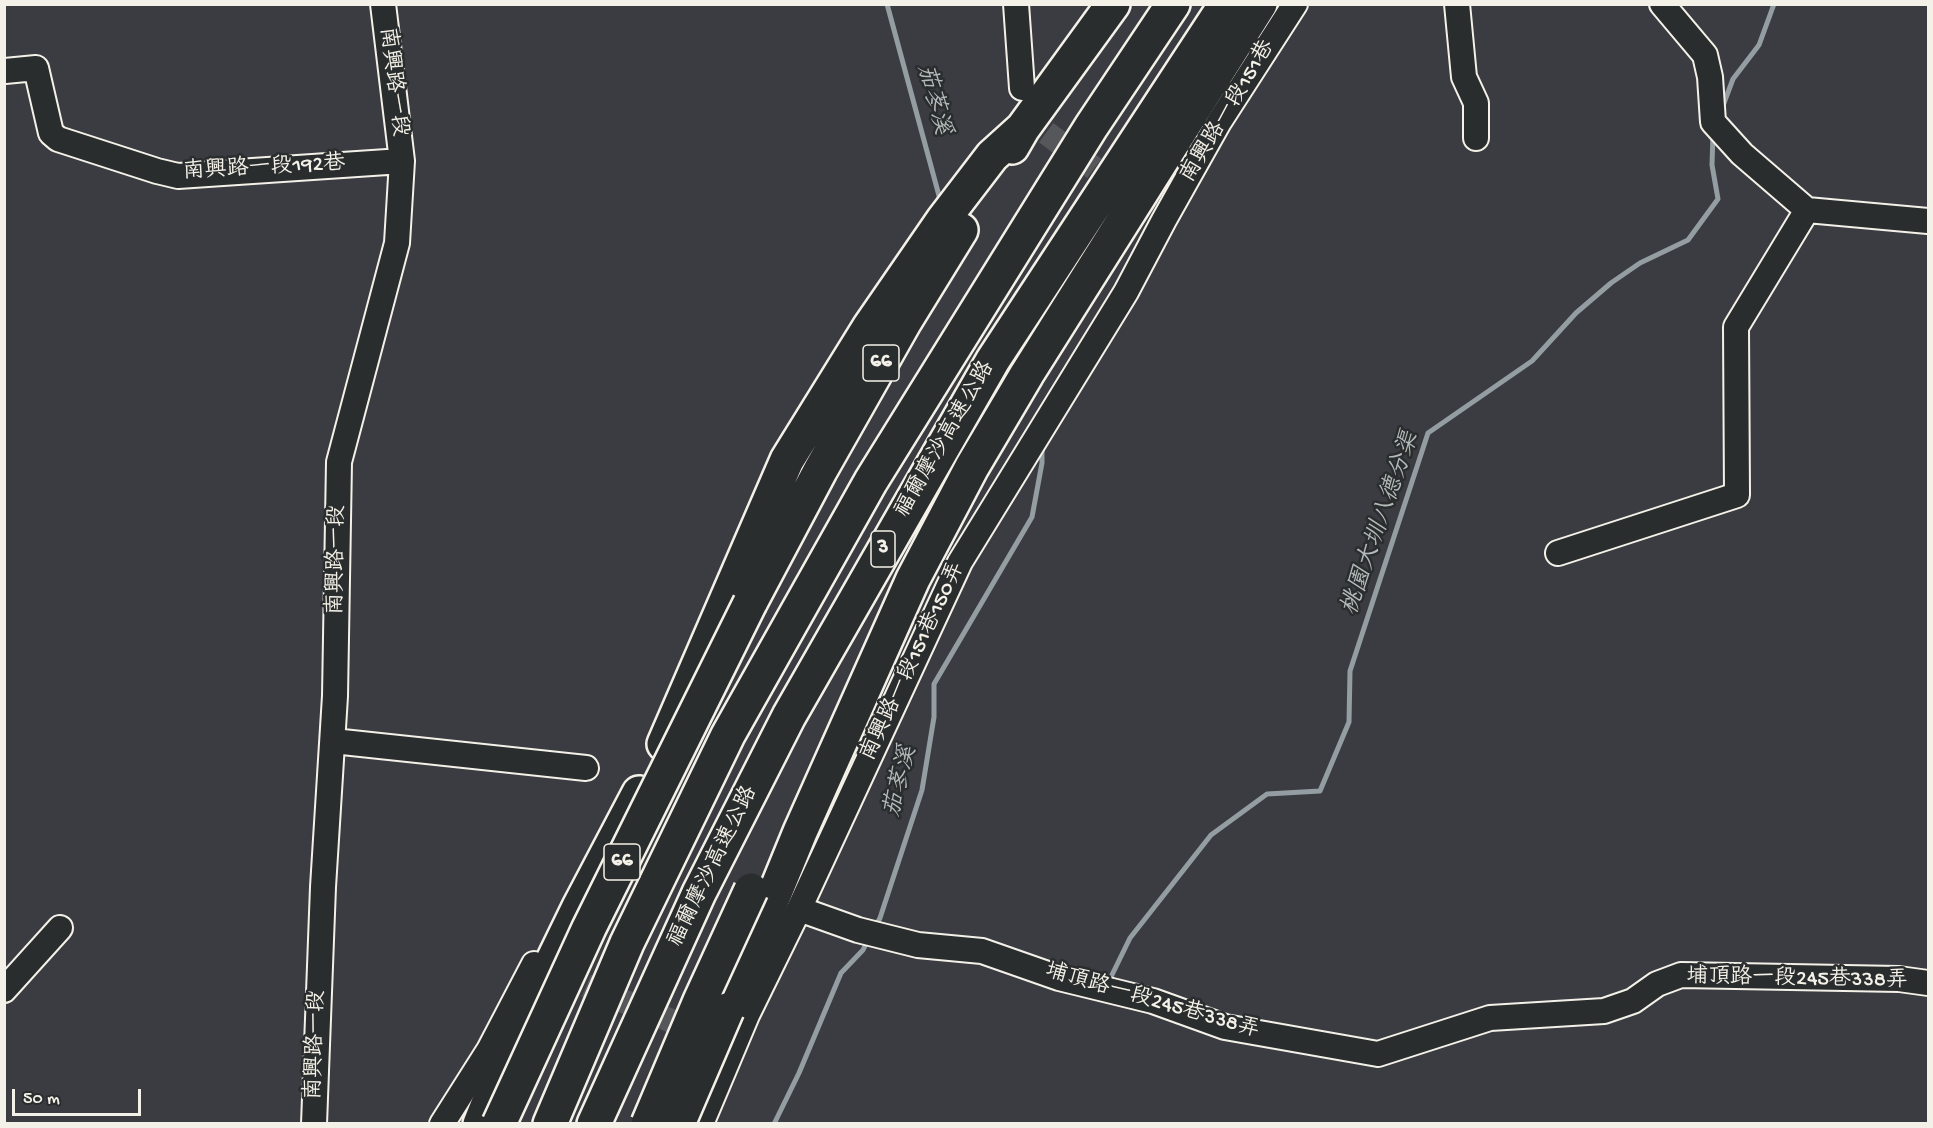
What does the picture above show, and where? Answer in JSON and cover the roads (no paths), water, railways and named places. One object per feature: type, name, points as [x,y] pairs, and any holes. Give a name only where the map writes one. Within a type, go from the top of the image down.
[{"type":"highway","points":[[467,1124],[509,1051],[579,907],[665,743],[787,460],[870,326],[943,220],[993,156],[1023,128],[1113,4]]},
{"type":"highway","name":"福爾摩沙高速公路","points":[[550,1124],[627,943],[728,735],[871,481],[1041,207],[1173,4]]},
{"type":"highway","name":"福爾摩沙高速公路","points":[[594,1124],[699,893],[789,716],[993,360],[1226,4]]},
{"type":"highway","points":[[648,1124],[700,1001],[751,890],[839,709],[913,579],[972,467],[1027,374],[1260,4]]},
{"type":"highway","name":"66","points":[[499,1124],[589,928],[750,603],[820,471],[905,321],[1023,128]]},
{"type":"highway","points":[[678,1124],[800,832],[913,579]]},
{"type":"highway","points":[[480,1124],[509,1051]]},
{"type":"street","name":"南興路一段","points":[[314,1124],[323,887],[335,696],[339,462],[397,243],[402,161],[383,4]]},
{"type":"street","points":[[1016,4],[1022,88]]},
{"type":"street","name":"南興路一段151巷","points":[[1164,220],[1219,122],[1295,4]]},
{"type":"street","points":[[1457,4],[1464,77],[1476,103],[1476,138]]},
{"type":"street","points":[[1662,4],[1705,55],[1718,127],[1742,154],[1807,210],[1929,221]]},
{"type":"street","name":"南興路一段192巷","points":[[5,71],[36,68],[51,133],[57,139],[178,176],[402,161]]},
{"type":"street","points":[[1558,553],[1737,495],[1736,327],[1807,210]]},
{"type":"street","name":"南興路一段151巷150弄","points":[[701,1124],[747,1015],[799,909],[960,562],[1126,292],[1164,220]]},
{"type":"street","points":[[333,741],[586,768]]},
{"type":"street","name":"埔頂路一段245巷338弄","points":[[799,909],[890,939],[918,945],[982,951],[1059,978],[1153,1001],[1225,1027],[1378,1054],[1490,1018],[1604,1011],[1633,1001],[1657,984],[1681,975],[1899,979],[1929,983]]},
{"type":"street","points":[[4,990],[60,928]]},
{"type":"street","points":[[442,1124],[489,1050],[534,964]]},
{"type":"waterway","name":"茄苳溪","points":[[887,4],[941,203]]},
{"type":"waterway","name":"桃園大圳八德分渠","points":[[1721,111],[1733,79],[1759,45],[1774,4]]},
{"type":"waterway","name":"桃園大圳八德分渠","points":[[1108,983],[1130,938],[1211,835],[1267,794],[1320,791],[1349,722],[1350,671],[1428,433],[1532,361],[1576,313],[1611,283],[1640,263],[1688,240],[1718,199],[1712,165],[1713,134]]},
{"type":"waterway","name":"茄苳溪","points":[[874,929],[880,918],[922,790],[934,717],[934,684],[1032,517],[1042,463],[1042,444]]},
{"type":"waterway","name":"茄苳溪","points":[[774,1124],[799,1073],[841,973],[863,950],[868,940]]},
{"type":"tunnel","points":[[1025,105],[1033,123],[1164,220]]},
{"type":"tunnel","points":[[553,972],[703,1034]]}]
